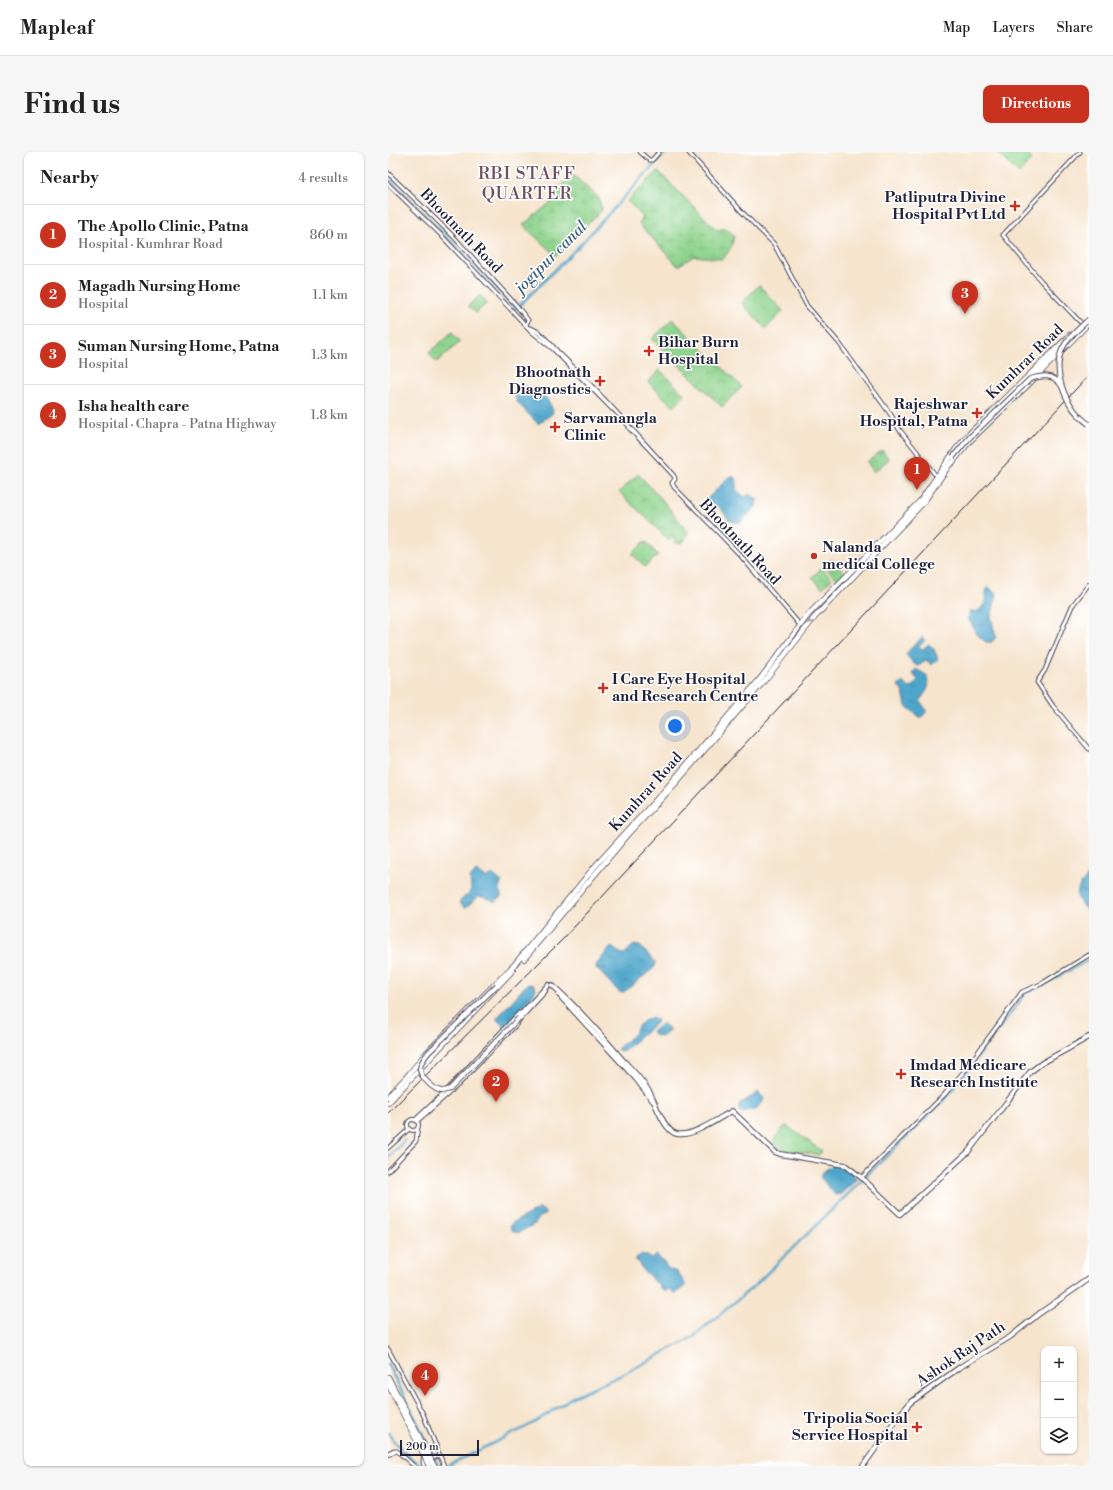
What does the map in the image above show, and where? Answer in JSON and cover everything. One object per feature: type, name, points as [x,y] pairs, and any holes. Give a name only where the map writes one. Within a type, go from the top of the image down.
[{"type":"highway","name":"Kumhrar Road","points":[[1083,325],[1089,318]]},
{"type":"highway","points":[[921,502],[937,477],[949,463],[952,463],[970,441],[1031,382],[1083,325],[1089,323]]},
{"type":"highway","name":"Kumhrar Road","points":[[731,715],[764,681],[815,617],[921,502],[949,463]]},
{"type":"highway","name":"Kumhrar Road","points":[[388,1103],[415,1072],[430,1048],[500,981],[660,798],[731,715],[809,614],[921,502]]},
{"type":"highway","name":"Kumhrar Road","points":[[388,1097],[415,1072]]},
{"type":"highway","points":[[388,1377],[424,1448],[426,1466]]},
{"type":"highway","points":[[388,1384],[434,1466]]},
{"type":"main road","points":[[949,463],[970,437],[1030,379],[1089,318]]},
{"type":"main road","points":[[1061,386],[1058,367],[1065,343]]},
{"type":"main road","points":[[1030,379],[1041,376],[1047,376],[1055,379],[1061,386],[1075,410],[1082,419],[1089,424]]},
{"type":"main road","points":[[500,981],[428,1052],[422,1061],[419,1068],[421,1074],[437,1089],[444,1091],[450,1089],[550,986],[589,1027],[653,1101],[667,1126],[674,1133],[685,1134],[694,1132],[732,1111],[775,1152],[845,1165],[863,1179],[900,1214],[968,1152],[1030,1072],[1042,1063],[1089,1037]]},
{"type":"main road","name":"Ashok Raj Path","points":[[863,1466],[910,1402],[960,1367],[1010,1337],[1040,1313],[1089,1279]]},
{"type":"street","points":[[640,152],[648,160],[651,160],[659,152]]},
{"type":"street","points":[[688,152],[743,213],[774,244],[807,306],[839,343],[899,429],[937,477]]},
{"type":"street","points":[[1080,152],[1004,234],[1041,281],[1083,325]]},
{"type":"street","name":"Bhootnath Road","points":[[388,174],[453,236],[518,306],[528,320],[526,325]]},
{"type":"street","name":"Bhootnath Road","points":[[388,184],[435,229],[526,325],[539,333],[599,392],[672,473],[675,477],[672,483],[674,487],[740,555],[800,625]]},
{"type":"street","points":[[1089,584],[1072,606],[1045,670],[1038,682],[1054,706],[1089,750]]},
{"type":"street","points":[[863,1179],[945,1094],[965,1070],[1022,992],[1041,984],[1089,955]]},
{"type":"street","points":[[416,1120],[444,1093],[519,1013],[521,1015]]},
{"type":"street","points":[[409,1129],[407,1125],[408,1122],[411,1119],[416,1120],[459,1084],[515,1026],[521,1015]]},
{"type":"street","points":[[388,1171],[416,1142],[418,1127],[416,1120]]},
{"type":"street","points":[[388,1148],[409,1129],[414,1130],[418,1127]]},
{"type":"street","points":[[388,1349],[423,1414],[434,1446],[444,1465]]},
{"type":"street","points":[[424,1448],[434,1446]]},
{"type":"street","points":[[388,1454],[394,1450],[397,1451],[414,1466]]},
{"type":"street","points":[[426,1466],[424,1462],[440,1455]]},
{"type":"green space","points":[[997,152],[1025,152],[1032,159],[1019,174]]},
{"type":"green space","points":[[658,171],[717,230],[726,228],[734,235],[733,242],[727,254],[722,259],[694,256],[678,266],[639,224],[643,217],[627,201]]},
{"type":"green space","points":[[573,175],[599,198],[602,210],[556,256],[523,225],[555,199],[551,194]]},
{"type":"green space","points":[[759,285],[783,311],[766,329],[742,303]]},
{"type":"green space","points":[[480,295],[487,303],[476,313],[468,306]]},
{"type":"green space","points":[[672,319],[742,387],[722,407],[652,339]]},
{"type":"green space","points":[[452,332],[460,342],[438,361],[435,361],[429,353]]},
{"type":"green space","points":[[660,370],[685,395],[674,407],[648,382]]},
{"type":"green space","points":[[882,450],[889,459],[874,472],[867,462]]},
{"type":"green space","points":[[638,474],[660,497],[688,532],[684,541],[679,544],[674,543],[675,540],[673,538],[669,540],[619,492]]},
{"type":"green space","points":[[645,541],[658,555],[645,567],[632,554]]},
{"type":"green space","points":[[832,559],[845,573],[838,580],[824,566]]},
{"type":"green space","points":[[822,568],[832,579],[822,588],[812,577]]},
{"type":"green space","points":[[787,1126],[822,1151],[819,1155],[781,1149],[773,1142],[783,1128]]},
{"type":"water","points":[[526,386],[536,390],[546,397],[553,411],[552,414],[538,424],[517,402],[514,394]]},
{"type":"water","points":[[729,477],[735,477],[737,480],[736,490],[745,497],[750,494],[757,499],[756,507],[740,523],[730,521],[718,505],[713,509],[706,504],[707,499]]},
{"type":"water","points":[[989,587],[997,595],[991,617],[996,637],[992,642],[986,642],[978,636],[968,618],[971,610],[975,612],[981,609],[985,600],[986,590]]},
{"type":"water","points":[[922,637],[925,640],[919,647],[922,649],[929,644],[934,649],[938,659],[932,665],[926,660],[919,666],[915,665],[906,655]]},
{"type":"water","points":[[916,669],[928,676],[929,681],[927,690],[920,701],[927,711],[921,718],[906,706],[903,692],[898,686],[902,682],[910,688],[918,680],[912,673]]},
{"type":"water","points":[[476,871],[487,878],[492,874],[502,882],[500,886],[501,897],[495,902],[479,896],[465,908],[459,902],[469,893],[471,889],[470,878]]},
{"type":"water","points":[[1089,875],[1089,912],[1080,902],[1077,894],[1080,885]]},
{"type":"water","points":[[634,945],[640,946],[655,962],[655,967],[624,992],[619,992],[596,968],[596,965],[611,947],[624,954]]},
{"type":"water","points":[[526,985],[534,985],[536,989],[535,992],[508,1025],[504,1026],[497,1020],[497,1018]]},
{"type":"water","points":[[652,1017],[657,1020],[656,1023],[624,1051],[621,1052],[617,1049],[635,1033],[638,1026]]},
{"type":"water","points":[[662,1023],[669,1028],[669,1031],[662,1037],[654,1035],[652,1032]]},
{"type":"water","points":[[758,1092],[764,1098],[763,1102],[754,1111],[748,1110],[742,1113],[739,1110],[739,1105]]},
{"type":"water","points":[[832,1165],[848,1170],[856,1177],[856,1180],[841,1194],[835,1195],[820,1177],[823,1172]]},
{"type":"water","points":[[540,1208],[545,1212],[545,1215],[540,1217],[535,1224],[518,1233],[513,1231],[510,1227],[512,1223]]},
{"type":"water","points":[[642,1254],[651,1259],[656,1255],[658,1256],[669,1269],[678,1272],[685,1284],[685,1287],[677,1293],[674,1293],[670,1289],[666,1292],[660,1288],[657,1282],[654,1282],[643,1270],[639,1262],[636,1261],[636,1258]]},
{"type":"waterway","name":"jogipur canal","points":[[388,178],[516,309],[579,246],[666,152]]},
{"type":"waterway","points":[[447,1466],[534,1423],[574,1396],[622,1375],[693,1337],[753,1287],[947,1097],[1025,994],[1089,960]]},
{"type":"waterway","points":[[388,1158],[405,1140]]},
{"type":"waterway","points":[[388,1365],[438,1466]]},
{"type":"waterway","points":[[388,1433],[403,1451],[422,1466]]},
{"type":"railway","points":[[388,1113],[561,941],[1089,375]]},
{"type":"place","name":"Patliputra Divine Hospital Pvt Ltd","points":[[1015,206]]},
{"type":"place","name":"Suman Nursing Home, Patna","points":[[965,314]]},
{"type":"place","name":"Bihar Burn Hospital","points":[[649,351]]},
{"type":"place","name":"Bhootnath Diagnostics","points":[[600,381]]},
{"type":"place","name":"Rajeshwar Hospital, Patna","points":[[977,413]]},
{"type":"place","name":"Sarvamangla Clinic","points":[[555,427]]},
{"type":"place","name":"The Apollo Clinic, Patna","points":[[917,490]]},
{"type":"place","name":"Nalanda medical College","points":[[814,556]]},
{"type":"place","name":"I Care Eye Hospital and Research Centre","points":[[603,688]]},
{"type":"place","name":"Imdad Medicare Research Institute","points":[[901,1074]]},
{"type":"place","name":"Magadh Nursing Home","points":[[496,1102]]},
{"type":"place","name":"Isha health care","points":[[425,1396]]},
{"type":"place","name":"Tripolia Social Service Hospital","points":[[917,1427]]},
{"type":"district","name":"RBI STAFF QUARTER","points":[[527,184]]}]
